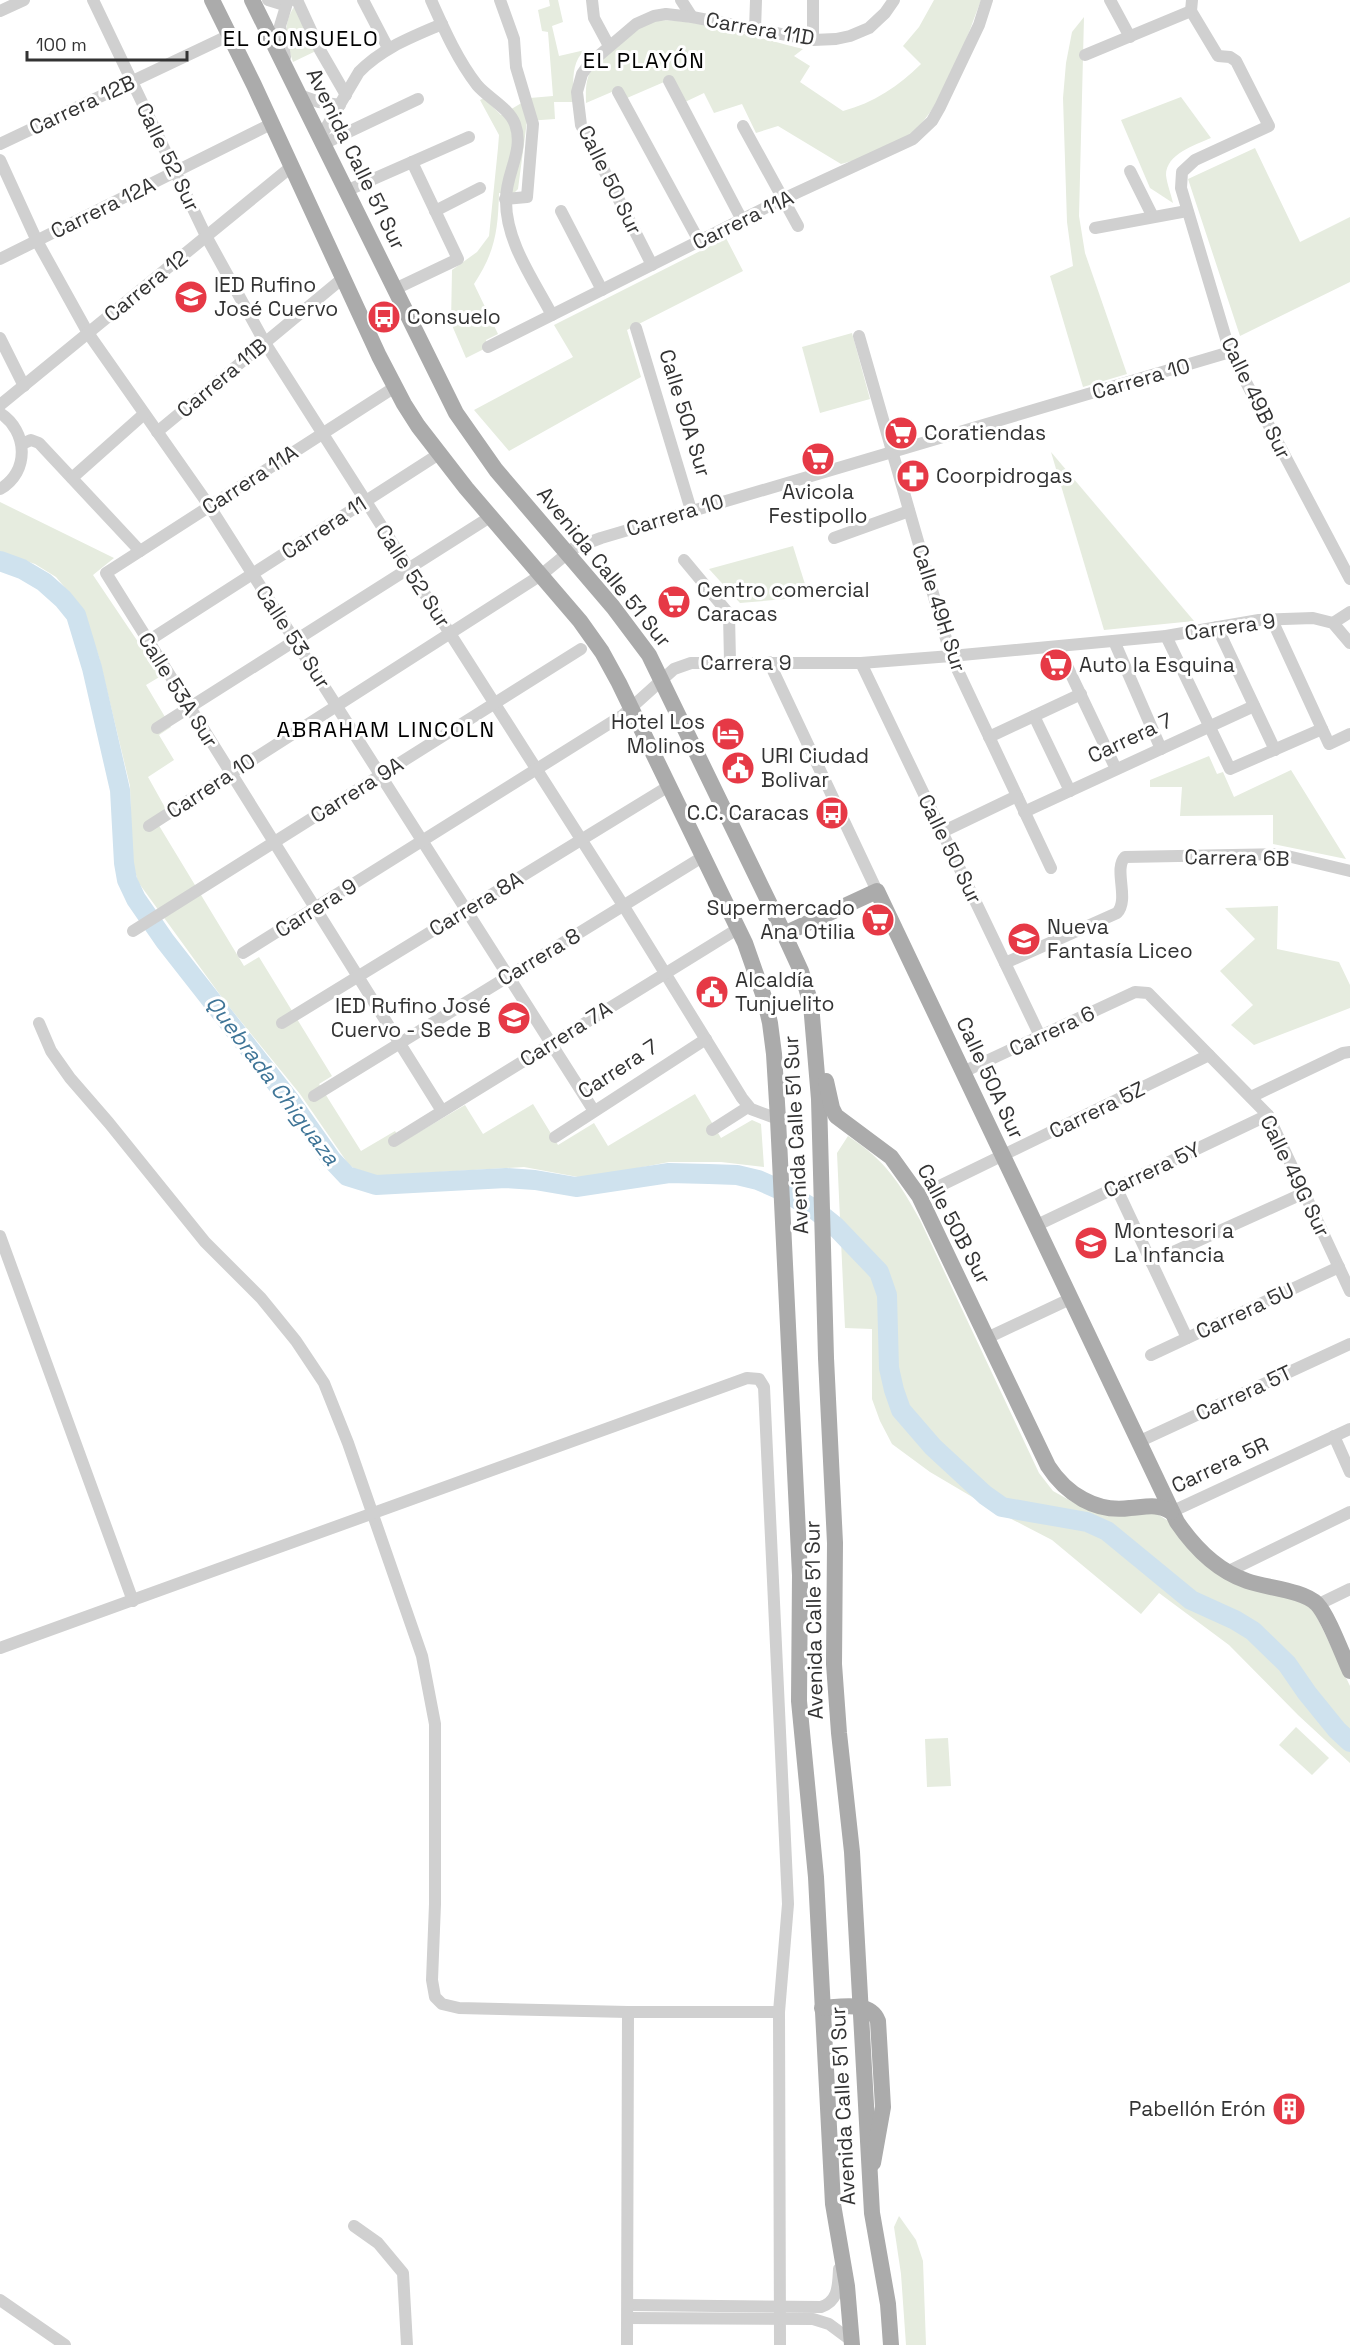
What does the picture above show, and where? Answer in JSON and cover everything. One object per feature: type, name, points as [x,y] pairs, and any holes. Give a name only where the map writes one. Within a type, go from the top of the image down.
[{"type":"main road","name":"Avenida Calle 51 Sur","points":[[212,0],[395,387],[418,426],[490,517],[580,621],[602,651],[739,928],[766,1006],[774,1054],[778,1119],[800,1575],[800,1701],[816,1877],[833,2204],[851,2313],[852,2343]]},
{"type":"main road","name":"Avenida Calle 51 Sur","points":[[252,0],[443,390],[465,428],[496,470],[640,641],[662,681],[784,934],[807,988],[813,1018],[819,1099],[826,1358],[835,1543],[834,1664],[852,1852],[860,2007],[876,2014],[879,2027],[883,2107],[881,2130],[869,2179],[876,2246],[888,2304],[891,2345]]},
{"type":"main road","points":[[784,934],[877,891]]},
{"type":"main road","name":"Calle 50A Sur","points":[[877,891],[1171,1512],[1194,1544],[1227,1572],[1255,1584],[1298,1594],[1317,1605]]},
{"type":"main road","name":"Calle 50B Sur","points":[[813,1018],[834,1113],[842,1122],[891,1157],[920,1196],[1048,1466]]},
{"type":"main road","name":"Carrera 5R","points":[[1048,1466],[1069,1492],[1094,1504],[1118,1509],[1156,1506],[1171,1512]]},
{"type":"main road","points":[[1317,1605],[1350,1671]]},
{"type":"main road","points":[[822,2008],[860,2007]]},
{"type":"street","points":[[0,11],[24,0]]},
{"type":"street","name":"Calle 52 Sur","points":[[93,0],[207,236],[265,343],[623,905],[748,1107]]},
{"type":"street","points":[[268,0],[274,3],[291,1]]},
{"type":"street","points":[[363,0],[388,48]]},
{"type":"street","points":[[430,0],[455,52],[478,86],[502,108],[515,124],[518,136],[517,149],[505,199],[510,233],[552,315]]},
{"type":"street","points":[[500,0],[514,39],[516,67],[532,124],[526,197],[505,199]]},
{"type":"street","points":[[592,0],[594,18],[609,46]]},
{"type":"street","points":[[681,0],[692,17]]},
{"type":"street","points":[[755,30],[756,0]]},
{"type":"street","points":[[813,0],[813,40]]},
{"type":"street","name":"Carrera 11D","points":[[577,92],[582,74],[589,64],[644,19],[666,14],[692,17],[813,40],[850,36],[869,28],[885,13],[894,0]]},
{"type":"street","name":"Carrera 11A","points":[[488,347],[783,199],[913,139],[932,121],[979,25],[987,0]]},
{"type":"street","points":[[1110,0],[1130,37]]},
{"type":"street","points":[[289,73],[282,47],[280,26],[291,1]]},
{"type":"street","points":[[291,1],[320,50],[343,100]]},
{"type":"street","points":[[1085,55],[1130,37],[1192,5]]},
{"type":"street","name":"Calle 49B Sur","points":[[1192,5],[1218,56],[1230,57],[1236,61],[1269,126],[1195,160],[1182,172],[1181,188],[1187,211],[1230,352],[1350,579]]},
{"type":"street","points":[[322,141],[359,72],[388,48],[442,24]]},
{"type":"street","name":"Carrera 12B","points":[[0,144],[230,35]]},
{"type":"street","points":[[669,81],[742,220]]},
{"type":"street","name":"Calle 50 Sur","points":[[577,92],[581,125],[652,265]]},
{"type":"street","points":[[618,92],[699,241]]},
{"type":"street","points":[[299,95],[319,102],[343,100]]},
{"type":"street","points":[[322,141],[418,99]]},
{"type":"street","name":"Carrera 12A","points":[[0,259],[271,124]]},
{"type":"street","points":[[743,126],[798,226]]},
{"type":"street","points":[[346,191],[469,137]]},
{"type":"street","name":"Calle 53 Sur","points":[[0,160],[37,241],[88,333],[210,507],[594,1112]]},
{"type":"street","points":[[395,289],[458,259],[412,162]]},
{"type":"street","name":"Carrera 12","points":[[0,405],[291,167]]},
{"type":"street","points":[[1130,171],[1153,218]]},
{"type":"street","points":[[435,211],[480,188]]},
{"type":"street","points":[[561,211],[602,290]]},
{"type":"street","points":[[1095,228],[1187,211]]},
{"type":"street","name":"Carrera 11B","points":[[157,432],[343,278]]},
{"type":"street","name":"Calle 50A Sur","points":[[636,328],[691,510]]},
{"type":"street","name":"Calle 49H Sur","points":[[859,336],[951,656],[1051,868]]},
{"type":"street","points":[[0,338],[24,386]]},
{"type":"street","name":"Carrera 10","points":[[149,826],[541,575],[579,545],[1230,352]]},
{"type":"street","name":"Carrera 11A","points":[[105,573],[395,387]]},
{"type":"street","points":[[0,413],[15,427],[22,444],[19,468],[12,479],[0,489]]},
{"type":"street","name":"Carrera 11B","points":[[72,478],[144,414]]},
{"type":"street","points":[[22,444],[37,442],[140,551]]},
{"type":"street","name":"Carrera 11","points":[[148,641],[439,454]]},
{"type":"street","points":[[834,538],[909,511]]},
{"type":"street","points":[[157,728],[490,517]]},
{"type":"street","points":[[684,560],[729,615],[730,662]]},
{"type":"street","name":"Calle 53A Sur","points":[[105,573],[442,1111]]},
{"type":"street","points":[[1350,612],[1333,623],[1350,643]]},
{"type":"street","name":"Carrera 9","points":[[243,953],[632,709],[674,669],[684,664],[861,663],[1166,636],[1272,620],[1313,618],[1333,623]]},
{"type":"street","points":[[1272,620],[1329,744],[1350,734]]},
{"type":"street","points":[[1217,627],[1275,750]]},
{"type":"street","points":[[1166,636],[1230,769],[1322,729]]},
{"type":"street","points":[[1114,641],[1161,749]]},
{"type":"street","points":[[1058,646],[1116,769]]},
{"type":"street","name":"Carrera 9A","points":[[135,929],[581,649]]},
{"type":"street","name":"Calle 50A Sur","points":[[769,663],[877,891]]},
{"type":"street","name":"Calle 50 Sur","points":[[861,663],[1040,1036]]},
{"type":"street","points":[[989,737],[1081,694]]},
{"type":"street","name":"Carrera 7","points":[[1024,812],[1254,706]]},
{"type":"street","points":[[1035,716],[1070,791]]},
{"type":"street","name":"Carrera 8A","points":[[282,1023],[669,786]]},
{"type":"street","points":[[942,832],[1017,796]]},
{"type":"street","name":"Carrera 6B","points":[[1005,963],[1114,916],[1120,910],[1122,859],[1279,854],[1350,871]]},
{"type":"street","name":"Carrera 8","points":[[314,1096],[704,856]]},
{"type":"street","name":"Carrera 7A","points":[[394,1140],[739,928]]},
{"type":"street","name":"Carrera 6","points":[[963,1072],[1141,991]]},
{"type":"street","name":"Calle 49G Sur","points":[[1141,991],[1148,993],[1268,1115],[1349,1285]]},
{"type":"street","points":[[39,1023],[51,1050],[70,1078],[205,1242],[261,1298],[296,1341],[324,1383],[348,1443],[371,1515],[422,1656],[435,1724],[435,1904],[432,1980],[435,1997],[442,2004],[459,2008],[628,2012],[779,2012]]},
{"type":"street","name":"Carrera 7","points":[[555,1137],[706,1039]]},
{"type":"street","points":[[1251,1096],[1343,1053],[1350,1052]]},
{"type":"street","name":"Carrera 5Z","points":[[920,1196],[1209,1055]]},
{"type":"street","points":[[712,1130],[748,1107],[778,1119]]},
{"type":"street","name":"Carrera 5Y","points":[[1035,1226],[1268,1115]]},
{"type":"street","points":[[1116,1187],[1186,1338]]},
{"type":"street","points":[[1151,1262],[1304,1193]]},
{"type":"street","points":[[0,1236],[133,1601]]},
{"type":"street","name":"Carrera 5U","points":[[1151,1355],[1339,1267]]},
{"type":"street","points":[[987,1338],[1070,1299]]},
{"type":"street","name":"Carrera 5T","points":[[1138,1442],[1350,1344]]},
{"type":"street","points":[[0,1648],[747,1378],[754,1377],[762,1382],[788,1904],[779,2012],[780,2345]]},
{"type":"street","name":"Carrera 5R","points":[[1171,1512],[1350,1429]]},
{"type":"street","points":[[1334,1436],[1350,1472]]},
{"type":"street","points":[[1227,1572],[1350,1512]]},
{"type":"street","points":[[1317,1605],[1350,1589]]},
{"type":"street","points":[[627,2345],[628,2012]]},
{"type":"street","points":[[354,2226],[378,2242],[403,2273],[407,2345]]},
{"type":"street","points":[[628,2318],[780,2313],[822,2307],[833,2300],[838,2283],[840,2243]]},
{"type":"street","points":[[0,2300],[65,2345]]},
{"type":"street","points":[[628,2305],[780,2313],[821,2321],[841,2331],[852,2343]]},
{"type":"shaded area","points":[[549,0],[558,0],[563,22],[552,26],[559,56],[585,50],[575,67],[573,102],[554,102],[555,119],[527,121],[518,189],[513,194],[499,193],[494,241],[487,262],[474,284],[498,334],[486,340],[488,347],[466,358],[451,323],[452,270],[477,252],[489,236],[499,135],[480,100],[484,98],[501,115],[530,98],[553,96],[548,32],[542,31],[538,10],[550,6]]},
{"type":"shaded area","points":[[934,0],[981,0],[951,75],[931,111],[905,140],[875,155],[841,164],[778,126],[756,133],[742,104],[714,113],[704,93],[685,102],[671,79],[627,98],[621,88],[586,103],[588,78],[594,67],[625,37],[639,27],[663,20],[702,24],[803,49],[794,56],[810,66],[800,82],[843,111],[885,93],[921,64],[903,46],[919,27]]},
{"type":"shaded area","points":[[294,7],[318,50],[293,62],[286,34],[288,20]]},
{"type":"shaded area","points":[[1084,17],[1079,216],[1085,253],[1127,374],[1083,387],[1050,276],[1073,266],[1067,222],[1063,98],[1072,32]]},
{"type":"shaded area","points":[[1181,97],[1211,138],[1182,151],[1171,161],[1166,175],[1173,203],[1150,188],[1121,120]]},
{"type":"shaded area","points":[[1255,148],[1300,242],[1350,217],[1350,282],[1240,336],[1188,179]]},
{"type":"shaded area","points":[[726,238],[743,271],[627,330],[641,377],[509,451],[474,410],[573,357],[554,325]]},
{"type":"shaded area","points":[[852,333],[870,399],[820,413],[802,347]]},
{"type":"shaded area","points":[[1051,452],[1194,621],[1104,630]]},
{"type":"shaded area","points":[[0,502],[114,558],[93,575],[161,676],[146,685],[171,727],[159,735],[174,760],[148,777],[167,811],[155,819],[244,966],[259,957],[332,1076],[319,1084],[361,1151],[395,1131],[402,1142],[465,1105],[483,1134],[533,1104],[558,1145],[594,1123],[608,1146],[695,1094],[721,1138],[752,1120],[761,1124],[764,1167],[721,1162],[669,1162],[602,1175],[578,1177],[524,1167],[374,1176],[360,1172],[349,1165],[300,1094],[226,1003],[138,882],[132,860],[130,786],[99,657],[82,608],[56,577],[35,564],[0,552]]},
{"type":"shaded area","points":[[793,546],[809,597],[740,603],[709,569]]},
{"type":"shaded area","points":[[1209,756],[1217,774],[1223,772],[1234,797],[1291,770],[1346,859],[1273,844],[1273,815],[1180,816],[1182,787],[1150,787],[1150,780]]},
{"type":"shaded area","points":[[1278,906],[1277,949],[1339,962],[1350,985],[1350,1008],[1254,1045],[1231,1025],[1253,1005],[1220,971],[1255,939],[1225,908]]},
{"type":"shaded area","points":[[848,1136],[872,1154],[890,1173],[920,1220],[1039,1473],[1053,1491],[1080,1506],[1154,1512],[1170,1522],[1182,1539],[1306,1604],[1314,1611],[1350,1686],[1350,1763],[1298,1715],[1229,1645],[1159,1593],[1141,1614],[1052,1540],[996,1511],[930,1472],[892,1444],[872,1399],[872,1329],[845,1328],[837,1153]]},
{"type":"shaded area","points":[[1296,1727],[1329,1758],[1312,1775],[1279,1745]]},
{"type":"shaded area","points":[[948,1738],[951,1786],[927,1787],[925,1739]]},
{"type":"shaded area","points":[[899,2216],[916,2240],[923,2261],[926,2345],[906,2345],[901,2274],[894,2227]]},
{"type":"waterway","name":"Quebrada Chiguaza","points":[[0,561],[22,569],[44,582],[63,599],[76,615],[92,668],[120,790],[124,863],[127,880],[136,899],[165,941],[291,1102],[331,1159],[347,1176],[376,1185],[506,1178],[576,1187],[669,1173],[709,1174],[737,1175],[758,1180],[783,1191],[814,1209],[835,1226],[879,1272],[887,1295],[889,1368],[894,1390],[901,1410],[933,1447],[985,1495],[1002,1507],[1087,1522],[1107,1531],[1191,1600],[1253,1631],[1287,1664],[1307,1693],[1337,1730],[1350,1742]]},
{"type":"place","name":"IED Rufino José Cuervo","points":[[191,297]]},
{"type":"place","name":"Consuelo","points":[[384,317]]},
{"type":"place","name":"Coratiendas","points":[[901,433]]},
{"type":"place","name":"Avicola Festipollo","points":[[818,459]]},
{"type":"place","name":"Coorpidrogas","points":[[913,476]]},
{"type":"place","name":"Centro comercial Caracas","points":[[674,602]]},
{"type":"place","name":"Auto la Esquina","points":[[1056,665]]},
{"type":"place","name":"Hotel Los Molinos","points":[[728,734]]},
{"type":"place","name":"URI Ciudad Bolivar","points":[[738,768]]},
{"type":"place","name":"C.C. Caracas","points":[[832,813]]},
{"type":"place","name":"Supermercado Ana Otilia","points":[[878,920]]},
{"type":"place","name":"Nueva Fantasía Liceo","points":[[1024,939]]},
{"type":"place","name":"Alcaldía Tunjuelito","points":[[712,992]]},
{"type":"place","name":"IED Rufino José Cuervo - Sede B","points":[[514,1018]]},
{"type":"place","name":"Montesori a La Infancia","points":[[1091,1243]]},
{"type":"place","name":"Pabellón Erón","points":[[1289,2109]]},
{"type":"district","name":"EL CONSUELO","points":[[301,38]]},
{"type":"district","name":"EL PLAYÓN","points":[[644,60]]},
{"type":"district","name":"ABRAHAM LINCOLN","points":[[386,729]]}]
